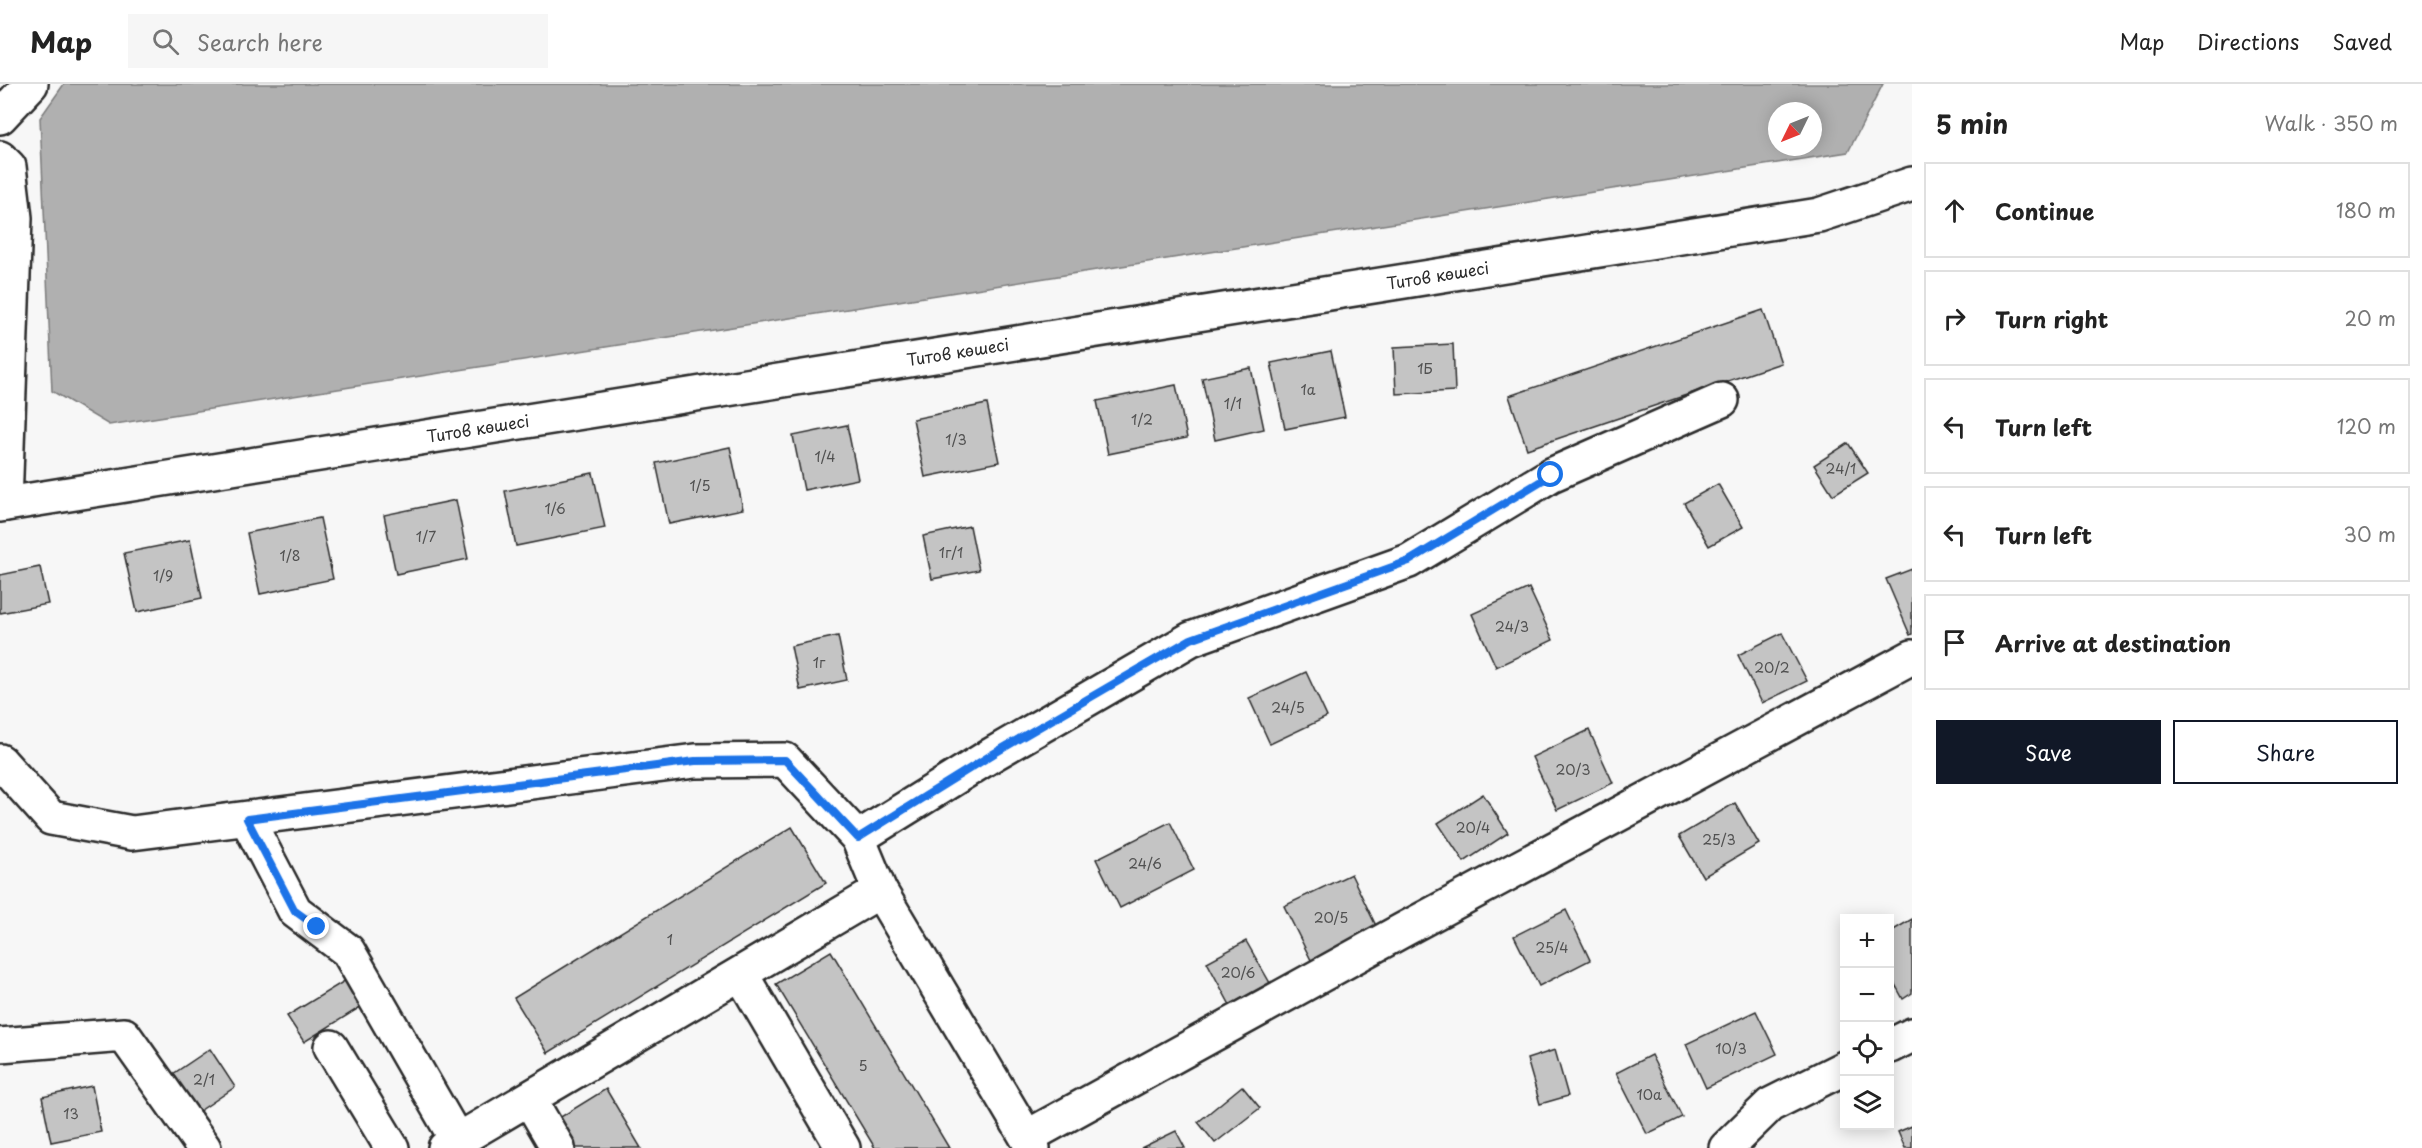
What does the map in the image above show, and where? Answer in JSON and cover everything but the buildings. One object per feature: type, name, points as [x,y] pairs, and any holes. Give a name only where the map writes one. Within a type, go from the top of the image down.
[{"type":"street","points":[[0,117],[31,84]]},
{"type":"street","points":[[0,158],[9,167],[15,218],[2,504]]},
{"type":"street","name":"Титов көшесі","points":[[2,504],[1819,215],[1912,184]]},
{"type":"street","points":[[858,838],[993,754],[1191,639],[1409,561],[1551,475],[1722,400]]},
{"type":"street","points":[[0,761],[51,818],[132,833],[695,761],[785,760],[858,838],[880,891],[1030,1143],[1403,930],[1912,657]]},
{"type":"street","points":[[247,819],[295,911],[348,951],[452,1145],[880,891]]},
{"type":"street","points":[[741,974],[843,1148]]},
{"type":"street","points":[[0,1045],[124,1035],[204,1148]]},
{"type":"street","points":[[1894,1044],[1912,1035]]},
{"type":"street","points":[[331,1047],[392,1148]]},
{"type":"street","points":[[1726,1148],[1770,1104],[1840,1070]]},
{"type":"street","points":[[530,1100],[558,1148]]},
{"type":"shaded area","points":[[64,84],[1883,84],[1848,152],[109,425],[52,391],[40,118]]},
{"type":"route","points":[[317,927],[295,911],[247,819],[695,761],[785,760],[858,838],[993,754],[1191,639],[1409,561],[1551,475]]}]
